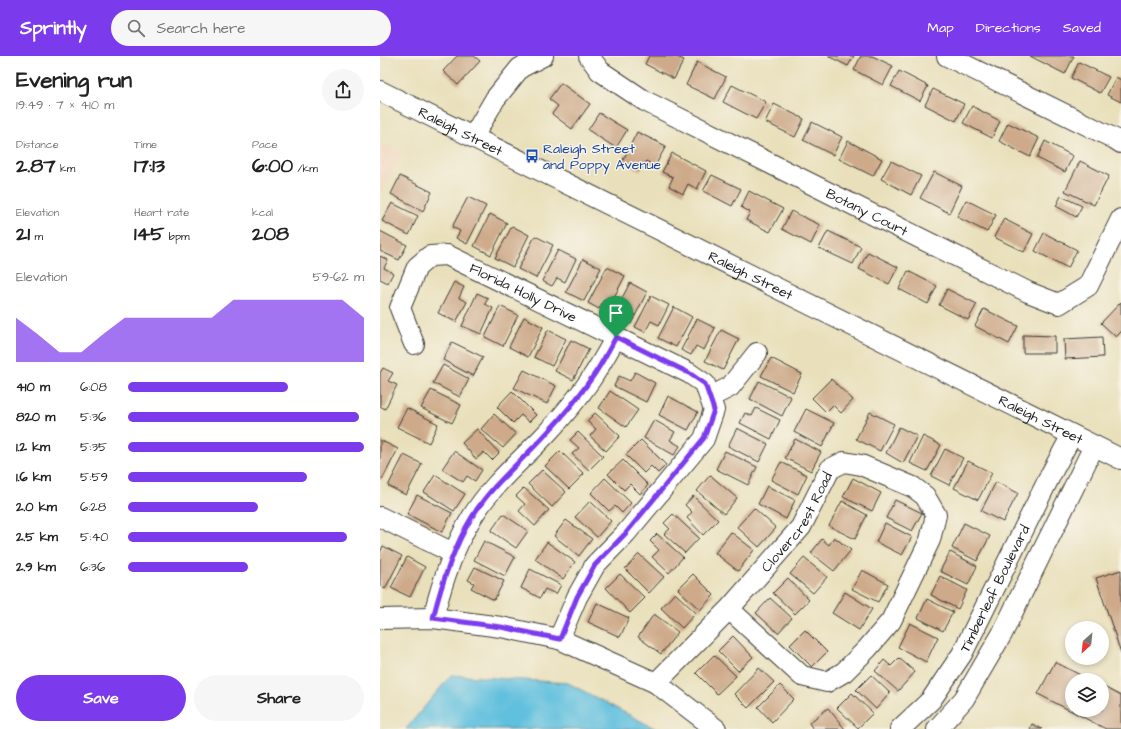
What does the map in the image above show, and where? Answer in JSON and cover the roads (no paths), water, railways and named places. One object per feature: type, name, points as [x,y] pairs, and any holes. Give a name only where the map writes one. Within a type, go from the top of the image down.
[{"type":"street","points":[[473,137],[495,99],[520,68],[543,56]]},
{"type":"street","name":"Botany Court","points":[[589,56],[600,71],[645,101],[1028,292],[1059,304],[1088,286],[1121,219]]},
{"type":"street","points":[[947,56],[1121,143]]},
{"type":"street","name":"Raleigh Street","points":[[380,91],[1121,460]]},
{"type":"street","name":"Florida Holly Drive","points":[[414,344],[400,308],[417,267],[430,256],[447,255],[689,373],[705,384],[714,410],[704,438],[626,533],[595,565],[577,597],[560,639]]},
{"type":"street","points":[[433,618],[443,581],[453,553],[472,516],[495,486],[546,435],[577,398],[592,378],[616,337]]},
{"type":"street","points":[[710,397],[730,387],[757,353]]},
{"type":"street","name":"Timberleaf Boulevard","points":[[900,729],[931,700],[962,654],[1052,472],[1072,435]]},
{"type":"street","name":"Timberleaf Boulevard","points":[[937,729],[964,699],[1002,634],[1094,446]]},
{"type":"street","name":"Clovercrest Road","points":[[656,683],[729,609],[801,527],[830,469],[844,462],[861,465],[913,488],[925,496],[936,515],[930,540],[891,621],[867,649],[844,672],[827,682],[802,676],[729,609]]},
{"type":"street","points":[[380,517],[453,553]]},
{"type":"street","points":[[380,619],[433,618],[501,627],[560,639],[656,683],[716,729]]},
{"type":"water","points":[[451,675],[568,683],[656,729],[406,729]]},
{"type":"place","name":"Raleigh Street and Poppy Avenue","points":[[532,156]]}]
